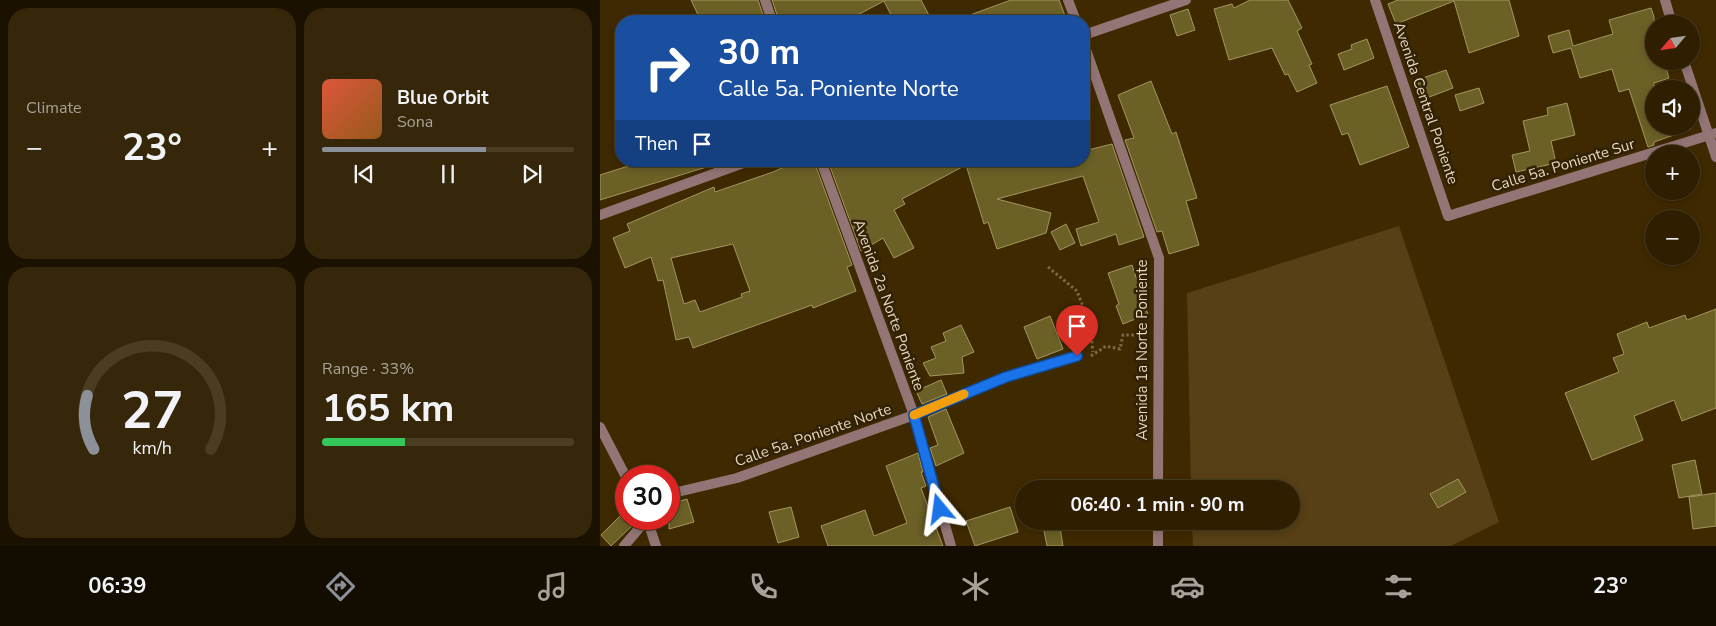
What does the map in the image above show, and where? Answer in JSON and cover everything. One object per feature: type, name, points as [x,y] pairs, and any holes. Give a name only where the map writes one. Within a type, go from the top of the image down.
[{"type":"street","points":[[764,0],[770,15]]},
{"type":"street","points":[[1068,0],[1074,15]]},
{"type":"street","points":[[1090,33],[1186,0]]},
{"type":"street","name":"Avenida Central Poniente","points":[[1375,0],[1448,216]]},
{"type":"street","points":[[1665,0],[1669,15]]},
{"type":"street","name":"Avenida 1a Norte Poniente","points":[[1090,61],[1159,258],[1158,480]]},
{"type":"street","points":[[1687,70],[1712,135],[1716,157]]},
{"type":"street","name":"Calle 5a. Poniente Sur","points":[[1448,216],[1712,135]]},
{"type":"street","points":[[600,215],[732,167]]},
{"type":"street","name":"Avenida 2a Norte Poniente","points":[[823,167],[914,415],[951,546]]},
{"type":"street","name":"Calle 5a. Poniente Norte","points":[[680,491],[737,478],[914,415],[1006,377],[1077,356]]},
{"type":"street","points":[[600,427],[620,465]]},
{"type":"street","points":[[624,546],[638,530]]},
{"type":"street","points":[[651,530],[656,546]]},
{"type":"street","points":[[1158,530],[1158,546]]},
{"type":"path","points":[[1048,268],[1077,291],[1090,325],[1093,356]]},
{"type":"path","points":[[1106,346],[1120,349],[1123,335],[1158,334]]},
{"type":"shaded area","points":[[1399,226],[1499,522],[1451,546],[1193,546],[1192,530],[1300,530],[1300,480],[1191,480],[1187,293]]},
{"type":"building","points":[[691,0],[758,0],[763,15],[698,15]]},
{"type":"building","points":[[772,0],[921,0],[929,15],[891,15],[884,1],[857,15],[777,15]]},
{"type":"building","points":[[1011,0],[1059,0],[1065,15],[970,15]]},
{"type":"building","points":[[1250,0],[1288,0],[1302,28],[1297,31],[1312,64],[1309,65],[1317,83],[1297,92],[1288,74],[1285,75],[1272,48],[1229,60],[1214,9],[1232,4],[1234,8]]},
{"type":"building","points":[[1398,0],[1509,0],[1519,36],[1469,53],[1454,1],[1396,24],[1388,4]]},
{"type":"building","points":[[1651,8],[1653,15],[1645,15],[1645,70],[1667,70],[1669,78],[1645,80],[1645,135],[1674,135],[1654,142],[1654,145],[1647,145],[1629,89],[1619,92],[1612,69],[1580,78],[1571,48],[1553,53],[1548,36],[1569,30],[1573,46],[1613,34],[1609,20]]},
{"type":"building","points":[[1188,9],[1195,30],[1177,36],[1170,15]]},
{"type":"building","points":[[1367,39],[1374,58],[1344,70],[1338,54],[1352,49],[1351,45]]},
{"type":"building","points":[[1446,70],[1453,88],[1424,99],[1417,80]]},
{"type":"building","points":[[1151,81],[1172,134],[1176,132],[1197,198],[1186,201],[1199,245],[1169,254],[1162,231],[1157,232],[1125,140],[1134,138],[1118,95]]},
{"type":"building","points":[[1387,86],[1409,147],[1360,165],[1348,133],[1342,135],[1330,105]]},
{"type":"building","points":[[1479,88],[1484,103],[1460,111],[1455,95]]},
{"type":"building","points":[[1567,103],[1575,135],[1551,141],[1556,163],[1516,172],[1512,155],[1530,151],[1523,121],[1548,115],[1547,108]]},
{"type":"building","points":[[1112,144],[1144,237],[1119,245],[1116,234],[1081,246],[1076,229],[1099,222],[1083,176],[997,199],[1051,213],[1046,233],[997,249],[988,222],[984,224],[967,167],[1090,167],[1090,150]]},
{"type":"building","points":[[625,167],[707,167],[600,200],[600,175]]},
{"type":"building","points":[[784,167],[816,167],[852,265],[847,267],[856,291],[813,308],[812,305],[693,348],[689,337],[676,340],[663,280],[658,281],[651,257],[625,268],[613,238],[630,231],[627,224],[714,187],[715,192]],"holes":[[[733,244],[750,291],[741,294],[742,297],[700,312],[695,300],[684,304],[671,258]]]},
{"type":"building","points":[[830,167],[962,167],[902,199],[905,204],[894,210],[914,248],[894,258],[883,238],[861,251]]},
{"type":"building","points":[[1066,224],[1075,243],[1060,250],[1051,232]]},
{"type":"building","points":[[1132,265],[1139,286],[1136,287],[1148,314],[1123,324],[1116,306],[1119,304],[1108,273]]},
{"type":"building","points":[[1716,309],[1716,408],[1682,421],[1674,400],[1634,416],[1643,440],[1592,460],[1565,393],[1619,372],[1613,358],[1624,354],[1617,334],[1647,322],[1649,328],[1685,315],[1687,320]]},
{"type":"building","points":[[1050,316],[1063,349],[1037,359],[1024,327]]},
{"type":"building","points":[[961,325],[974,352],[962,357],[964,373],[930,376],[923,363],[936,358],[931,347],[946,341],[943,333]]},
{"type":"building","points":[[941,380],[947,394],[922,404],[916,391]]},
{"type":"building","points":[[946,409],[964,453],[936,466],[930,448],[938,445],[928,417]]},
{"type":"building","points":[[918,453],[923,472],[921,472],[926,486],[921,488],[943,546],[828,546],[821,526],[865,510],[874,536],[907,523],[886,466]]},
{"type":"building","points":[[1695,460],[1702,494],[1679,498],[1672,465]]},
{"type":"building","points":[[1458,479],[1466,492],[1438,508],[1430,494]]},
{"type":"building","points":[[1716,493],[1716,526],[1693,529],[1689,497]]},
{"type":"building","points":[[687,499],[694,522],[680,526],[680,501]]},
{"type":"building","points":[[791,507],[799,537],[778,543],[769,512]]},
{"type":"building","points":[[1010,507],[1015,523],[1015,530],[1018,532],[975,546],[966,521]]},
{"type":"building","points":[[615,521],[615,530],[628,530],[611,546],[601,535]]},
{"type":"building","points":[[1044,530],[1060,530],[1063,546],[1047,546]]},
{"type":"slow traffic","points":[[914,415],[964,394]]},
{"type":"route","points":[[940,509],[914,415],[1006,377],[1077,356]]}]
